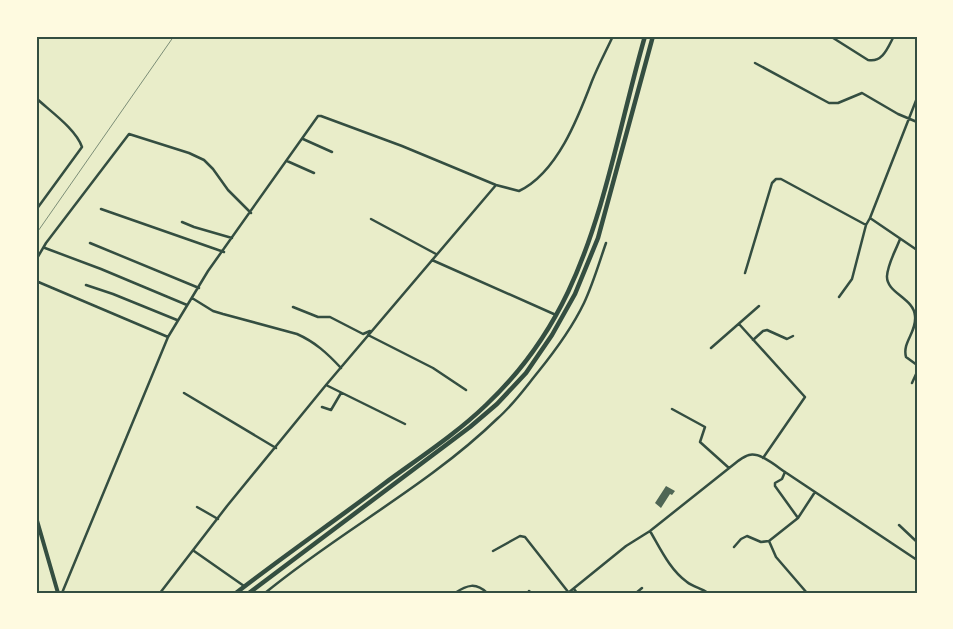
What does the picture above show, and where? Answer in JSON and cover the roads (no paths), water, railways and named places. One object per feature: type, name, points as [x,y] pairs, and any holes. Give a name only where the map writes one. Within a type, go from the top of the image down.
[{"type":"highway","points":[[236,593],[434,448],[486,405],[533,350],[567,294],[585,250],[606,183],[645,36]]},
{"type":"highway","points":[[249,593],[470,427],[497,404],[526,373],[552,335],[575,294],[593,252],[653,36]]},
{"type":"main road","points":[[36,517],[58,593]]},
{"type":"street","points":[[62,593],[168,337],[177,320],[208,271],[224,252],[318,118],[321,116],[402,146],[496,185],[519,191],[534,182],[551,164],[586,100],[592,80],[613,36]]},
{"type":"street","points":[[830,36],[868,60],[874,61],[882,56],[894,36]]},
{"type":"street","points":[[755,63],[829,103],[838,103],[862,93],[917,122]]},
{"type":"street","points":[[36,98],[73,132],[82,146],[36,210]]},
{"type":"street","points":[[839,297],[852,279],[866,225],[917,98]]},
{"type":"street","points":[[36,260],[129,134],[189,153],[204,160],[213,168],[228,190],[251,213]]},
{"type":"street","points":[[303,139],[332,152]]},
{"type":"street","points":[[287,161],[314,173]]},
{"type":"street","points":[[745,274],[772,183],[776,179],[781,179],[866,225]]},
{"type":"street","points":[[160,593],[326,385],[496,185]]},
{"type":"street","points":[[101,209],[224,252]]},
{"type":"street","points":[[870,218],[917,250]]},
{"type":"street","points":[[371,219],[436,254]]},
{"type":"street","points":[[182,222],[232,238]]},
{"type":"street","points":[[900,239],[887,277],[893,289],[909,302],[915,314],[914,328],[904,349],[906,357],[917,365]]},
{"type":"street","points":[[90,243],[199,288]]},
{"type":"street","points":[[265,593],[304,562],[424,479],[476,439],[500,416],[549,359],[572,324],[590,289],[606,243]]},
{"type":"street","points":[[44,247],[187,306]]},
{"type":"street","points":[[432,260],[556,315]]},
{"type":"street","points":[[36,281],[168,337]]},
{"type":"street","points":[[86,285],[177,320]]},
{"type":"street","points":[[192,298],[214,311],[306,338],[326,352],[341,368]]},
{"type":"street","points":[[710,348],[759,306]]},
{"type":"street","points":[[293,307],[318,317],[330,317],[363,334],[372,331]]},
{"type":"street","points":[[739,324],[805,397],[763,458]]},
{"type":"street","points":[[753,340],[763,331],[768,330],[787,339],[793,336]]},
{"type":"street","points":[[368,335],[433,368],[466,390]]},
{"type":"street","points":[[912,383],[917,372]]},
{"type":"street","points":[[326,385],[405,424]]},
{"type":"street","points":[[184,393],[276,448]]},
{"type":"street","points":[[322,406],[331,410],[341,393]]},
{"type":"street","points":[[672,410],[705,427],[700,442],[729,468]]},
{"type":"street","points":[[493,551],[520,536],[525,536],[568,593],[626,546],[650,531],[729,468],[749,455],[754,455],[763,458],[785,472],[917,560]]},
{"type":"street","points":[[785,472],[782,479],[775,483],[775,486],[798,518]]},
{"type":"street","points":[[734,547],[741,538],[747,536],[761,542],[768,541],[798,518],[815,492]]},
{"type":"street","points":[[197,507],[218,518]]},
{"type":"street","points":[[899,525],[917,542]]},
{"type":"street","points":[[650,531],[664,556],[678,574],[689,584],[708,593]]},
{"type":"street","points":[[768,541],[776,557],[807,593]]},
{"type":"street","points":[[194,551],[245,586]]},
{"type":"street","points":[[455,593],[466,586],[473,585],[480,587],[487,593]]},
{"type":"street","points":[[636,593],[642,588]]},
{"type":"street","points":[[574,589],[577,593]]},
{"type":"railway","points":[[36,234],[174,36]]}]
